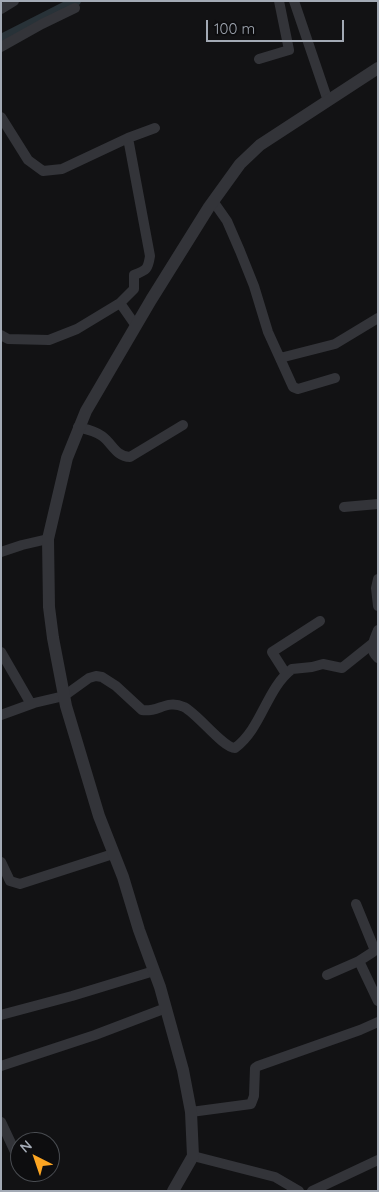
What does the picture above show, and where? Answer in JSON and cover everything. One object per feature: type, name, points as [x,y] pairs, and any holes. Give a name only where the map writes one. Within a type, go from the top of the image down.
[{"type":"street","points":[[1,9],[14,1]]},
{"type":"street","points":[[260,59],[289,50],[279,1]]},
{"type":"street","points":[[294,1],[328,101]]},
{"type":"street","points":[[1,48],[42,24],[75,8]]},
{"type":"street","points":[[173,1191],[192,1156],[191,1112],[183,1070],[154,970],[123,878],[99,816],[64,696],[49,607],[48,539],[67,458],[78,427],[136,326],[213,202],[240,164],[250,154],[378,68]]},
{"type":"street","points":[[1,117],[28,160],[43,171],[62,170],[128,138],[155,128]]},
{"type":"street","points":[[1,335],[8,339],[49,340],[77,329],[120,303],[134,289],[134,275],[148,267],[150,256],[128,138]]},
{"type":"street","points":[[213,202],[230,227],[254,286],[268,332],[294,388],[298,389],[335,378]]},
{"type":"street","points":[[120,303],[136,326]]},
{"type":"street","points":[[280,358],[335,344],[378,318]]},
{"type":"street","points":[[78,427],[100,434],[119,454],[124,457],[130,457],[183,425]]},
{"type":"street","points":[[344,507],[378,504]]},
{"type":"street","points":[[1,552],[48,539]]},
{"type":"street","points":[[378,579],[376,588],[378,606]]},
{"type":"street","points":[[286,674],[272,652],[320,621]]},
{"type":"street","points":[[378,630],[372,644],[372,652],[378,658]]},
{"type":"street","points":[[1,715],[31,704],[64,696],[89,678],[96,676],[116,686],[142,710],[172,704],[186,708],[227,745],[235,748],[244,740],[255,725],[286,674],[296,668],[323,664],[342,668],[372,644]]},
{"type":"street","points":[[1,652],[31,704]]},
{"type":"street","points":[[1,862],[10,881],[20,884],[113,854]]},
{"type":"street","points":[[327,975],[359,961],[373,952],[374,948],[356,904]]},
{"type":"street","points":[[359,961],[378,1001]]},
{"type":"street","points":[[1,1014],[72,996],[154,970]]},
{"type":"street","points":[[1,1066],[96,1035],[166,1008]]},
{"type":"street","points":[[191,1112],[251,1104],[254,1096],[255,1068],[258,1066],[378,1022]]},
{"type":"street","points":[[1,1122],[10,1142]]},
{"type":"street","points":[[192,1156],[276,1177],[286,1181],[299,1191]]},
{"type":"street","points":[[312,1191],[378,1160]]},
{"type":"waterway","points":[[1,39],[76,1]]}]
